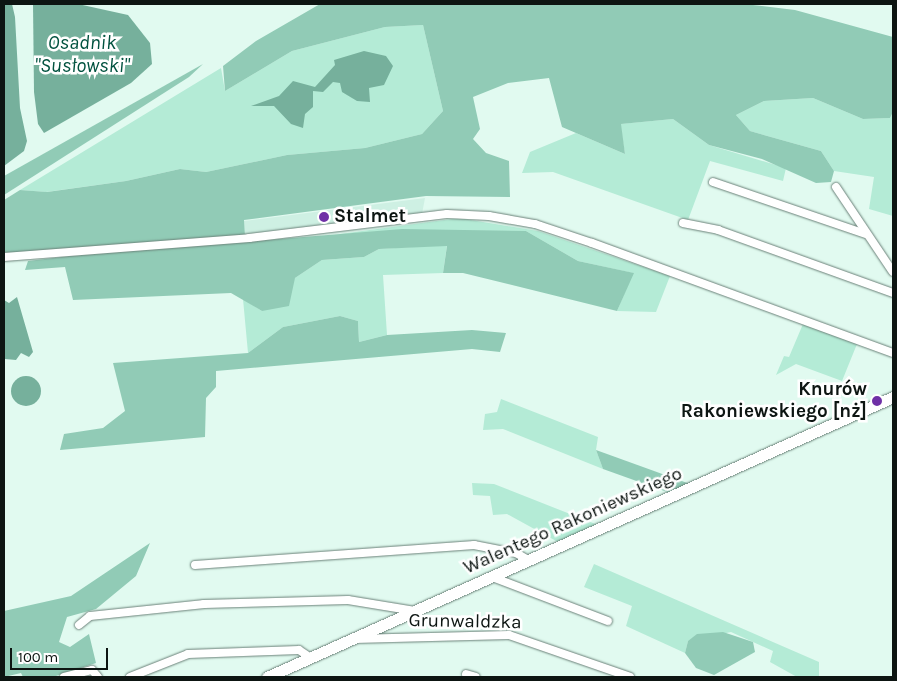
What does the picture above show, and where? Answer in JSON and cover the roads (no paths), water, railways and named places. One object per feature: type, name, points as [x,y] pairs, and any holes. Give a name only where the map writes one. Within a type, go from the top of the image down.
[{"type":"street","points":[[713,182],[866,234]]},
{"type":"street","points":[[836,187],[893,272]]},
{"type":"street","points":[[4,257],[249,238],[447,214],[489,216],[535,224],[592,243],[893,353]]},
{"type":"street","points":[[683,223],[718,230],[893,293]]},
{"type":"street","name":"Walentego Rakoniewskiego","points":[[267,677],[893,397]]},
{"type":"street","points":[[195,565],[474,545],[516,553],[528,560]]},
{"type":"street","points":[[492,577],[608,621]]},
{"type":"street","points":[[79,625],[90,616],[204,604],[348,600],[415,610]]},
{"type":"street","name":"Grunwaldzka","points":[[352,639],[509,635],[630,677]]},
{"type":"street","points":[[130,677],[188,654],[299,650],[311,658]]},
{"type":"street","points":[[64,677],[94,670],[98,677]]},
{"type":"street","points":[[466,674],[476,677]]},
{"type":"water","points":[[4,4],[12,4],[15,17],[20,108],[27,141],[24,151],[4,166]]},
{"type":"water","name":"Osadnik \"Susłowski\"","points":[[33,4],[78,4],[128,15],[150,43],[152,64],[131,83],[44,133],[38,124],[34,92]]},
{"type":"water","points":[[364,51],[386,56],[393,66],[384,85],[369,88],[370,102],[357,101],[342,92],[340,83],[333,82],[323,92],[313,91],[313,107],[305,114],[303,128],[291,124],[274,106],[251,106],[279,96],[293,81],[315,87],[335,65],[334,60]]},
{"type":"water","points":[[17,297],[33,352],[29,357],[21,353],[16,360],[5,359],[4,300],[9,303]]},
{"type":"water","points":[[26,376],[32,377],[40,385],[40,397],[32,405],[26,406],[20,405],[12,397],[11,391],[12,385],[20,377]]},
{"type":"place","name":"Stalmet","points":[[324,217]]},
{"type":"place","name":"Knurów Rakoniewskiego [nż]","points":[[877,401]]}]
